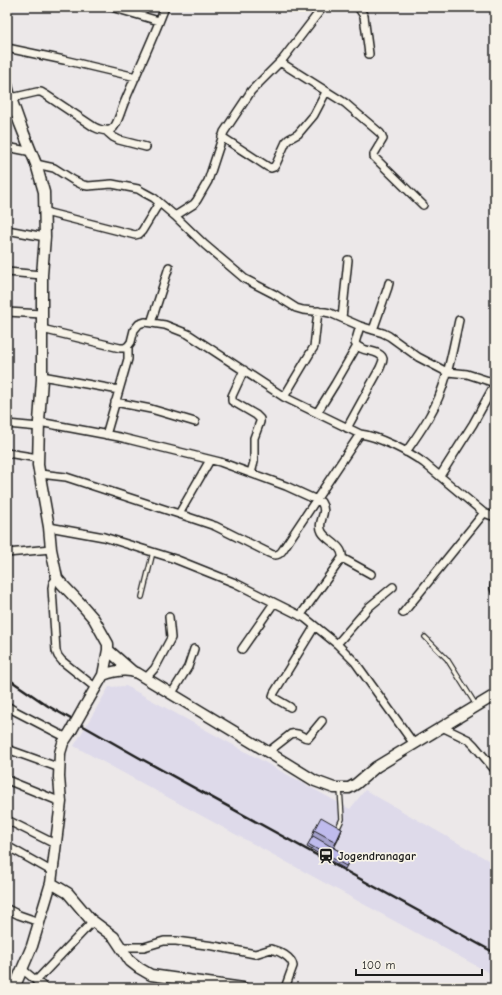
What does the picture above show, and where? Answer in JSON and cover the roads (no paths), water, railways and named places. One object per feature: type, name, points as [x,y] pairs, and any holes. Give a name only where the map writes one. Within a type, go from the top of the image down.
[{"type":"main road","points":[[7,85],[20,124],[32,152],[44,192],[45,237],[42,275],[42,376],[38,458],[49,526],[51,549],[58,578],[94,619],[108,644],[103,675],[63,743],[60,754],[61,802],[55,844],[52,883],[32,946],[14,988]]},
{"type":"main road","points":[[108,650],[132,671],[172,693],[315,782],[334,788],[349,788],[356,784],[376,767],[495,695]]},
{"type":"main road","points":[[103,675],[116,671],[132,671]]},
{"type":"main road","points":[[52,883],[68,893],[93,921],[114,937],[130,961],[151,975],[241,988]]},
{"type":"street","points":[[111,7],[159,21]]},
{"type":"street","points":[[11,98],[41,92],[99,130],[114,128],[165,7]]},
{"type":"street","points":[[175,216],[194,204],[197,200],[208,181],[224,132],[252,91],[280,62],[323,7]]},
{"type":"street","points":[[358,7],[364,16],[369,54]]},
{"type":"street","points":[[7,48],[136,77]]},
{"type":"street","points":[[280,62],[345,103],[382,136],[383,139],[374,154],[374,157],[423,205]]},
{"type":"street","points":[[222,137],[268,167],[272,168],[276,164],[286,142],[298,134],[314,115],[326,92]]},
{"type":"street","points":[[105,130],[113,137],[146,147]]},
{"type":"street","points":[[7,147],[32,152]]},
{"type":"street","points":[[36,164],[54,168],[83,185],[112,184],[138,189],[154,198],[245,279],[274,294],[296,308],[330,313],[360,326],[384,333],[418,358],[448,372],[467,374],[495,384],[473,424],[440,476]]},
{"type":"street","points":[[45,212],[135,235],[142,231],[159,203]]},
{"type":"street","points":[[7,230],[45,237]]},
{"type":"street","points":[[342,318],[348,260]]},
{"type":"street","points":[[151,323],[170,267]]},
{"type":"street","points":[[7,272],[42,275]]},
{"type":"street","points":[[372,330],[389,283]]},
{"type":"street","points":[[284,396],[314,347],[318,311]]},
{"type":"street","points":[[7,312],[42,314]]},
{"type":"street","points":[[406,452],[430,415],[442,389],[448,372],[459,320]]},
{"type":"street","points":[[106,435],[128,359],[128,346],[131,342],[136,326],[145,322],[164,325],[188,334],[284,396],[347,428],[391,444],[420,460],[484,513],[495,517]]},
{"type":"street","points":[[347,428],[383,361],[381,355],[360,349],[355,343],[360,326]]},
{"type":"street","points":[[42,329],[120,348],[125,348],[128,346]]},
{"type":"street","points":[[317,413],[357,346]]},
{"type":"street","points":[[244,370],[232,396],[232,401],[256,415],[260,419],[254,438],[254,462],[251,473]]},
{"type":"street","points":[[42,376],[119,390]]},
{"type":"street","points":[[115,402],[151,409],[195,422]]},
{"type":"street","points":[[7,424],[39,425],[106,435],[220,462],[286,486],[321,502],[324,506],[320,525],[321,530],[324,536],[343,554],[342,558],[300,616]]},
{"type":"street","points":[[40,474],[66,477],[215,526],[273,555],[277,555],[282,551],[360,434]]},
{"type":"street","points":[[7,453],[38,458]]},
{"type":"street","points":[[179,514],[210,460]]},
{"type":"street","points":[[403,612],[484,513]]},
{"type":"street","points":[[49,526],[104,537],[175,559],[235,583],[305,618],[337,644],[355,662],[414,744]]},
{"type":"street","points":[[7,553],[51,549]]},
{"type":"street","points":[[342,558],[371,574]]},
{"type":"street","points":[[58,578],[53,583],[52,588],[56,651],[62,661],[96,688]]},
{"type":"street","points":[[495,582],[495,591]]},
{"type":"street","points":[[337,644],[369,607],[393,587]]},
{"type":"street","points":[[242,649],[274,603]]},
{"type":"street","points":[[146,678],[154,668],[171,638],[169,617]]},
{"type":"street","points":[[290,708],[273,696],[315,626]]},
{"type":"street","points":[[172,693],[188,667],[194,650]]},
{"type":"street","points":[[7,706],[14,711],[69,734]]},
{"type":"street","points":[[268,752],[291,734],[295,733],[308,738],[322,721]]},
{"type":"street","points":[[442,727],[469,740],[495,770]]},
{"type":"street","points":[[7,749],[60,768]]},
{"type":"street","points":[[7,780],[61,802]]},
{"type":"street","points":[[7,820],[55,844]]},
{"type":"street","points":[[7,846],[53,872]]},
{"type":"street","points":[[7,909],[39,922]]},
{"type":"street","points":[[36,981],[93,921]]},
{"type":"street","points":[[121,947],[144,947],[164,941],[176,941],[256,954],[271,949],[285,955],[293,962],[285,988]]},
{"type":"street","points":[[22,969],[45,988]]},
{"type":"lane","points":[[142,597],[153,552]]},
{"type":"lane","points":[[425,637],[448,659],[477,706]]},
{"type":"lane","points":[[336,833],[342,819],[340,788]]},
{"type":"railway","points":[[7,678],[48,706],[138,757],[495,953]]},
{"type":"place","name":"Jogendranagar","points":[[326,856]]}]
